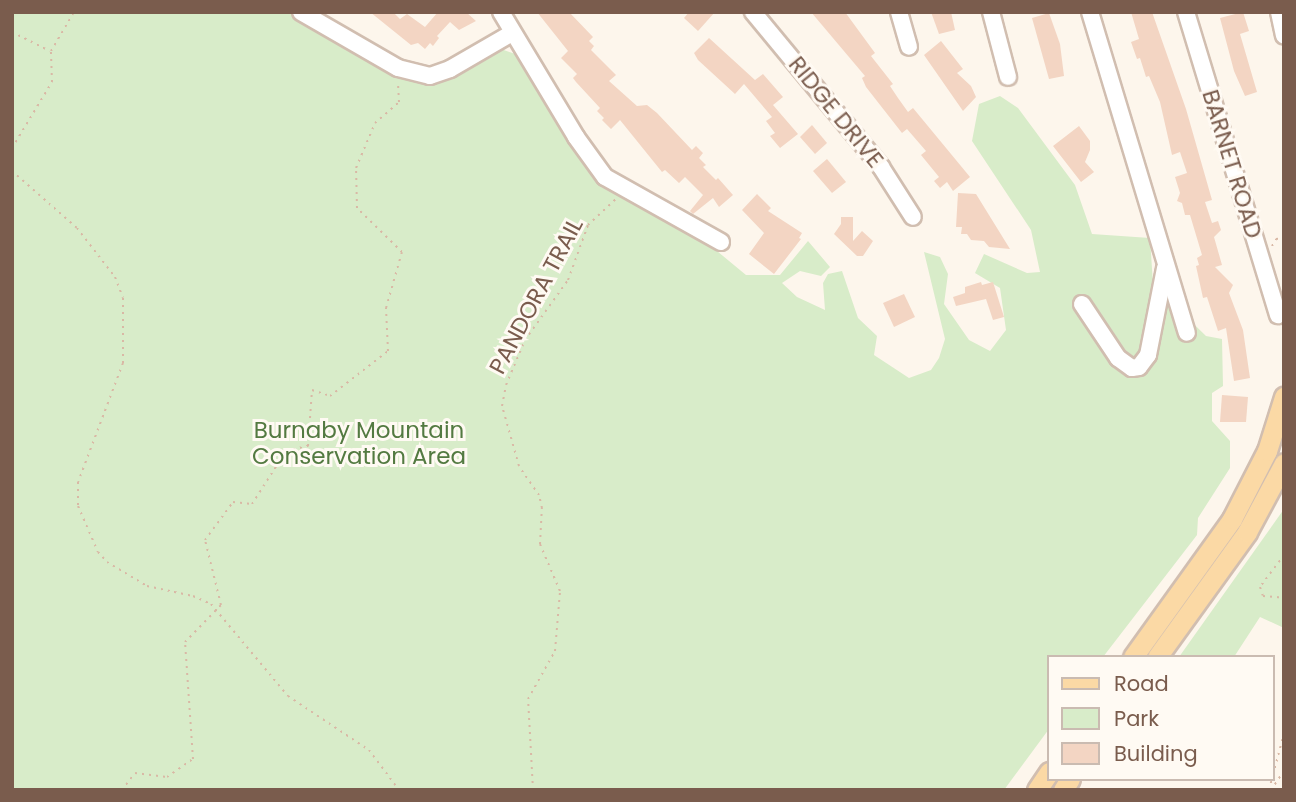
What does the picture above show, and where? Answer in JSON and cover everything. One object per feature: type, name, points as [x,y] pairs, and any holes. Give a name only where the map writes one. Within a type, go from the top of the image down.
[{"type":"main road","points":[[1158,655],[1201,581],[1249,488],[1267,451],[1284,397]]},
{"type":"main road","points":[[1135,655],[1247,532],[1284,463]]},
{"type":"main road","points":[[1037,790],[1048,774]]},
{"type":"street","points":[[301,12],[398,68],[430,76],[450,69],[512,33]]},
{"type":"street","points":[[501,12],[605,177],[721,242]]},
{"type":"street","name":"RIDGE DRIVE","points":[[753,12],[881,167],[913,217]]},
{"type":"street","points":[[899,12],[909,47]]},
{"type":"street","points":[[990,12],[1008,77]]},
{"type":"street","points":[[1090,12],[1187,333]]},
{"type":"street","name":"BARNET ROAD","points":[[1186,12],[1278,315]]},
{"type":"street","points":[[1279,12],[1284,35]]},
{"type":"street","points":[[1082,304],[1118,358],[1132,368],[1139,367],[1148,355],[1166,265]]},
{"type":"path","points":[[12,148],[52,82],[51,51],[74,12]]},
{"type":"path","points":[[12,32],[51,51]]},
{"type":"path","points":[[122,790],[135,773],[167,777],[193,759],[185,642],[221,605],[205,540],[233,502],[253,503],[286,451],[308,446],[312,390],[330,396],[388,351],[386,308],[402,252],[357,208],[355,168],[375,123],[399,102],[398,68]]},
{"type":"path","points":[[12,171],[77,228],[115,277],[123,298],[123,363],[78,482],[78,506],[85,527],[107,562],[159,591],[193,596],[211,604],[288,696],[369,750],[399,790]]},
{"type":"path","name":"PANDORA TRAIL","points":[[533,790],[528,699],[555,651],[560,591],[540,544],[542,508],[539,495],[519,466],[502,406],[506,385],[525,340],[568,280],[587,225],[627,189]]},
{"type":"path","points":[[1284,555],[1260,587],[1263,596],[1284,598]]},
{"type":"path","points":[[1275,767],[1284,733]]},
{"type":"path","points":[[1270,790],[1284,771]]},
{"type":"green space","name":"Burnaby Mountain Conservation Area","points":[[12,12],[289,12],[326,38],[379,65],[438,80],[501,49],[518,55],[585,164],[612,188],[694,232],[746,275],[780,275],[808,241],[830,267],[821,276],[800,271],[782,283],[797,297],[825,310],[823,283],[828,274],[842,271],[858,318],[877,336],[874,355],[909,378],[931,370],[939,358],[945,339],[924,252],[940,257],[948,274],[944,304],[969,340],[990,351],[1006,330],[1000,288],[975,273],[984,254],[1027,273],[1040,272],[1031,230],[972,141],[979,104],[1000,96],[1018,108],[1075,185],[1092,234],[1150,238],[1153,284],[1206,336],[1222,339],[1223,386],[1212,393],[1212,421],[1230,441],[1230,468],[1198,518],[1197,535],[1105,655],[1048,655],[1048,730],[1004,790],[12,790]]},
{"type":"green space","points":[[1284,509],[1284,628],[1260,617],[1235,655],[1180,655]]},
{"type":"building","points":[[370,12],[393,12],[400,19],[407,14],[425,27],[438,12],[466,12],[476,21],[459,30],[450,22],[437,36],[439,38],[433,46],[430,43],[425,49],[418,43],[411,45]]},
{"type":"building","points":[[537,12],[569,12],[593,37],[589,41],[594,46],[591,50],[616,75],[609,81],[637,106],[647,105],[657,113],[692,150],[696,146],[703,153],[699,158],[706,165],[703,167],[716,180],[718,178],[733,195],[719,207],[713,198],[693,214],[690,211],[703,195],[685,177],[679,183],[665,170],[662,172],[620,120],[611,129],[602,120],[604,118],[597,111],[600,108],[576,82],[573,78],[577,74],[561,58],[568,51]]},
{"type":"building","points":[[689,12],[715,12],[698,31],[684,18]]},
{"type":"building","points":[[811,12],[845,12],[875,53],[871,56],[893,84],[890,86],[908,112],[913,108],[970,177],[953,191],[947,182],[940,188],[934,181],[939,177],[921,155],[926,151],[907,129],[902,133],[866,87],[862,78],[865,76]]},
{"type":"building","points":[[931,12],[951,12],[955,30],[939,34]]},
{"type":"building","points":[[1131,12],[1152,12],[1186,109],[1212,200],[1205,202],[1212,223],[1218,221],[1221,230],[1214,237],[1222,265],[1215,267],[1233,285],[1229,293],[1243,330],[1250,378],[1234,381],[1226,328],[1218,331],[1207,297],[1203,298],[1196,266],[1199,265],[1197,258],[1202,255],[1190,215],[1185,215],[1182,203],[1177,201],[1180,193],[1175,177],[1187,173],[1180,152],[1172,155],[1160,102],[1131,42],[1139,39]]},
{"type":"building","points":[[1243,12],[1249,31],[1240,34],[1257,92],[1245,96],[1234,71],[1220,18]]},
{"type":"building","points":[[1049,13],[1060,44],[1064,76],[1049,79],[1032,18]]},
{"type":"building","points":[[709,38],[755,80],[763,74],[783,97],[773,105],[798,134],[780,148],[770,136],[775,133],[766,121],[772,117],[744,84],[735,94],[698,60],[694,53]]},
{"type":"building","points":[[941,41],[963,69],[957,73],[971,86],[976,97],[963,111],[924,55]]},
{"type":"building","points":[[812,125],[827,143],[815,154],[800,137]]},
{"type":"building","points":[[1079,126],[1090,141],[1085,162],[1094,172],[1081,182],[1053,146]]},
{"type":"building","points":[[827,159],[846,182],[832,193],[813,171]]},
{"type":"building","points":[[958,193],[976,194],[1010,249],[989,247],[984,241],[971,240],[967,234],[961,234],[962,227],[956,227]]},
{"type":"building","points":[[757,194],[771,208],[768,211],[802,233],[799,238],[801,239],[774,274],[749,254],[764,233],[742,210]]},
{"type":"building","points":[[841,217],[853,217],[853,241],[862,231],[873,241],[863,256],[857,256],[834,234],[841,224]]},
{"type":"building","points":[[981,282],[982,285],[993,282],[1004,317],[993,320],[986,299],[956,306],[953,297],[965,293],[965,287]]},
{"type":"building","points":[[904,294],[915,317],[894,327],[883,303]]},
{"type":"building","points":[[1222,395],[1248,397],[1246,422],[1220,422]]}]
